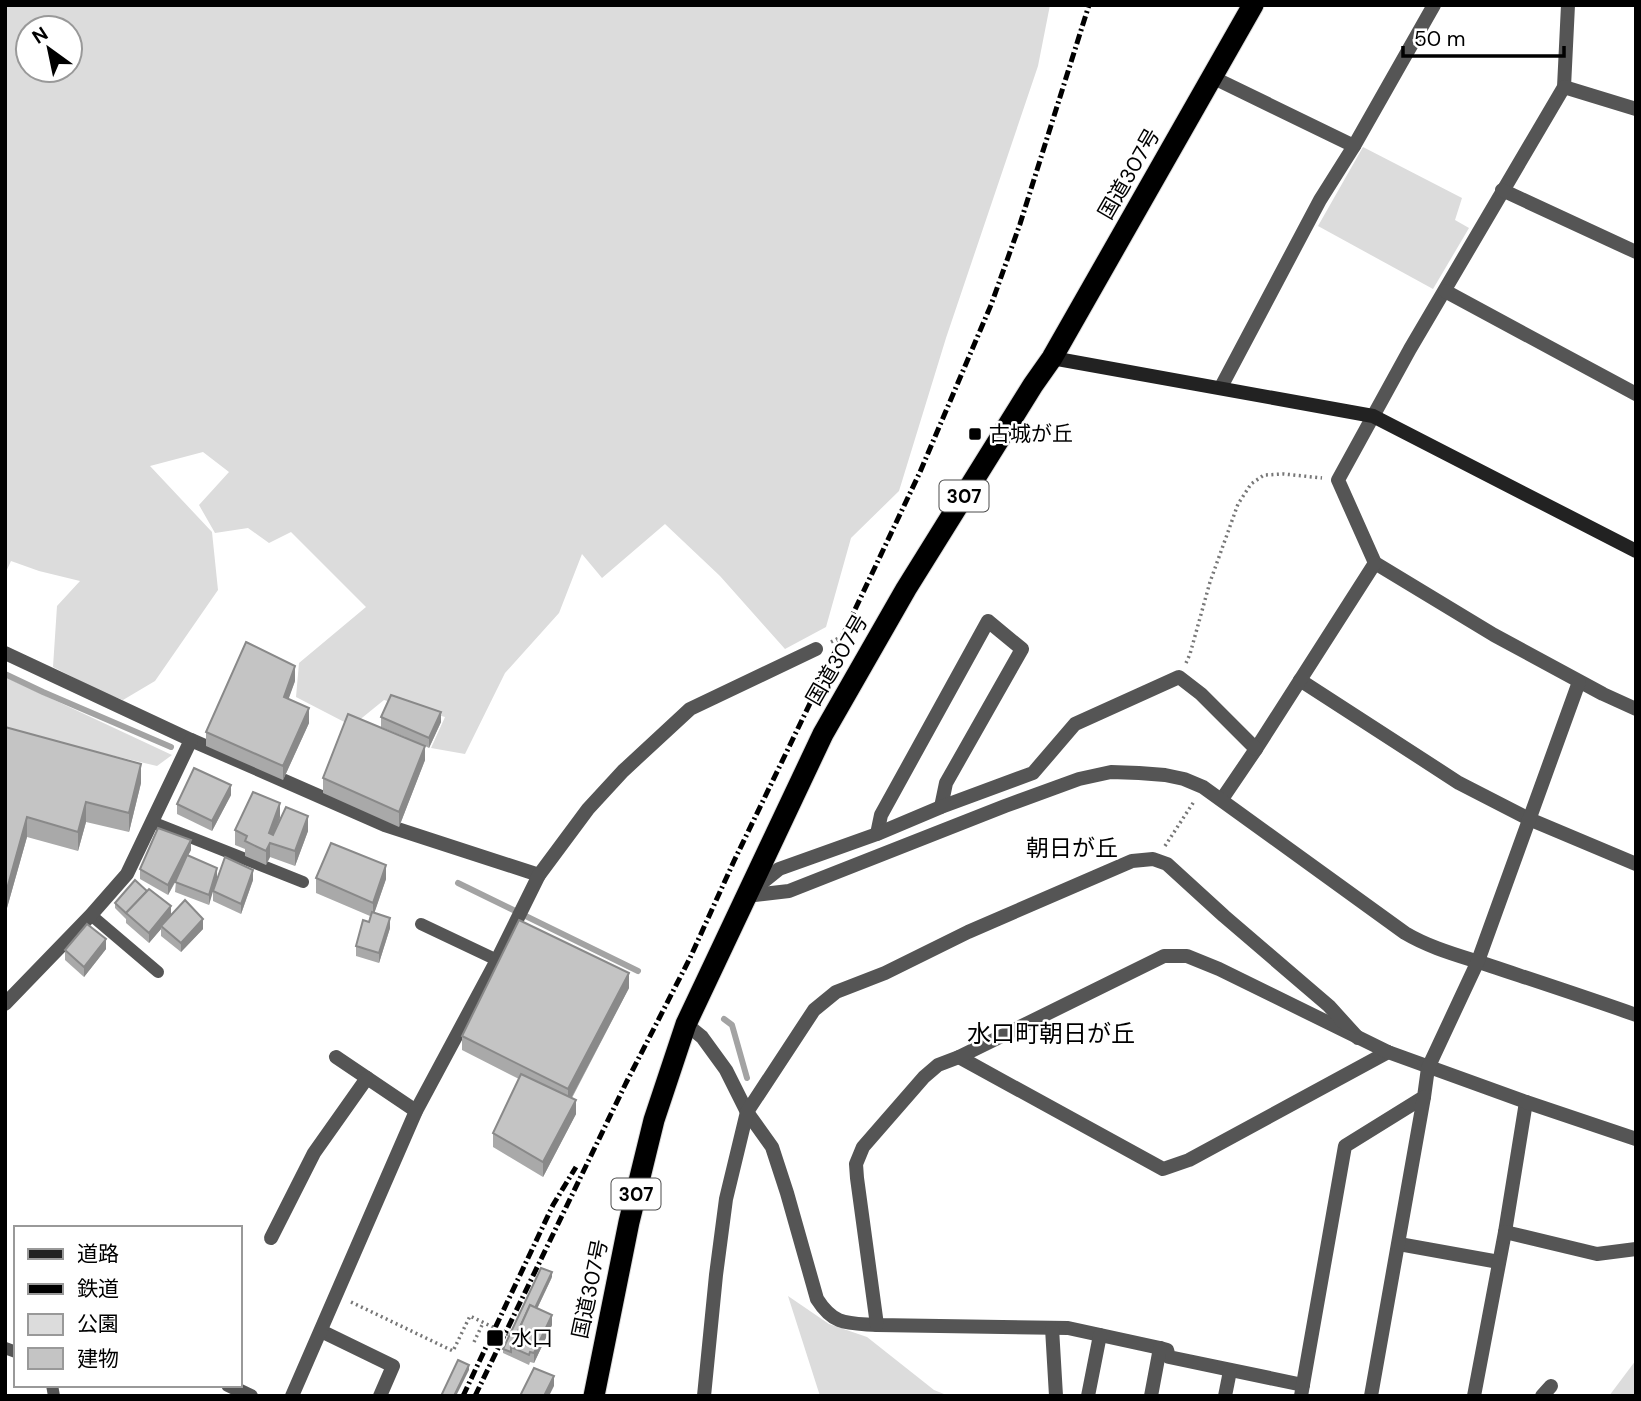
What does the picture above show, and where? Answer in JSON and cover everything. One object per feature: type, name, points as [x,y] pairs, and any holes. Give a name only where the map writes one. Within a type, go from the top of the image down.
[{"type":"highway","name":"国道307号","points":[[594,1396],[629,1222],[654,1120],[686,1024],[746,896],[830,722],[906,589],[1052,358],[1253,5]]},
{"type":"street","points":[[1220,387],[1320,200],[1434,5]]},
{"type":"street","points":[[1568,5],[1564,87],[1410,349],[1338,480],[1375,563],[1494,635],[1579,682],[1636,709]]},
{"type":"street","points":[[1212,77],[1354,146]]},
{"type":"street","points":[[1564,87],[1636,110]]},
{"type":"street","points":[[1502,190],[1636,252]]},
{"type":"street","points":[[1445,291],[1636,394]]},
{"type":"street","points":[[1052,358],[1373,416],[1636,551]]},
{"type":"street","points":[[1222,799],[1375,563]]},
{"type":"street","points":[[877,834],[881,815],[988,621],[1022,649],[946,783],[941,807]]},
{"type":"street","points":[[292,1396],[416,1111],[497,960],[539,874],[588,809],[623,771],[690,709],[816,649]]},
{"type":"street","points":[[5,653],[191,740],[385,825],[539,874]]},
{"type":"street","points":[[746,896],[779,869],[1033,773],[1075,724],[1178,677],[1201,694],[1256,749]]},
{"type":"street","points":[[1300,680],[1459,783],[1529,818],[1636,864]]},
{"type":"street","points":[[1371,1396],[1428,1068],[1478,961],[1579,682]]},
{"type":"street","points":[[5,1004],[127,874],[191,740]]},
{"type":"street","points":[[746,896],[789,891],[1079,779],[1111,772],[1175,777],[1203,787],[1222,799],[1405,933],[1435,948],[1636,1014]]},
{"type":"street","points":[[704,1396],[726,1199],[747,1112],[814,1010],[836,992],[885,973],[968,932],[1132,861],[1153,859],[1167,864],[1329,1006],[1358,1038]]},
{"type":"street","points":[[877,1325],[856,1164],[863,1147],[924,1077],[938,1065],[1164,956],[1187,956],[1219,969],[1358,1038],[1428,1068],[1636,1139]]},
{"type":"street","points":[[686,1024],[702,1037],[726,1070],[747,1112],[772,1147],[817,1299],[825,1312],[834,1318],[848,1323],[877,1325],[1068,1328],[1160,1348],[1167,1350],[1169,1357],[1302,1390],[1345,1146],[1424,1097]]},
{"type":"street","points":[[959,1057],[1163,1169],[1189,1160],[1388,1052]]},
{"type":"street","points":[[336,1057],[416,1111]]},
{"type":"street","points":[[271,1238],[314,1153],[367,1078]]},
{"type":"street","points":[[1474,1396],[1526,1102]]},
{"type":"street","points":[[1505,1232],[1597,1254],[1636,1249]]},
{"type":"street","points":[[1399,1244],[1499,1262]]},
{"type":"street","points":[[1052,1328],[1056,1396]]},
{"type":"street","points":[[321,1331],[393,1366],[380,1396]]},
{"type":"street","points":[[1088,1396],[1100,1335]]},
{"type":"street","points":[[1151,1396],[1160,1348]]},
{"type":"street","points":[[1225,1396],[1230,1371]]},
{"type":"street","points":[[232,1387],[251,1396]]},
{"type":"lane","points":[[152,822],[303,882]]},
{"type":"lane","points":[[91,915],[158,972]]},
{"type":"lane","points":[[421,924],[497,960]]},
{"type":"path","points":[[1178,677],[1190,654],[1210,582],[1238,504],[1251,484],[1264,475],[1284,474],[1338,480]]},
{"type":"path","points":[[816,649],[858,627]]},
{"type":"path","points":[[1166,844],[1196,799]]},
{"type":"path","points":[[337,1295],[453,1351],[470,1316],[511,1336]]},
{"type":"path","points":[[474,1342],[483,1323]]},
{"type":"green space","points":[[5,5],[1050,5],[1038,66],[946,338],[899,491],[851,538],[826,627],[785,649],[720,576],[665,524],[602,578],[582,554],[559,613],[505,673],[465,754],[431,748],[445,717],[384,700],[352,726],[296,697],[299,663],[366,607],[291,532],[269,543],[248,528],[215,533],[199,505],[229,472],[203,452],[150,466],[212,532],[218,590],[155,681],[123,700],[53,667],[57,606],[80,581],[11,561],[5,574]]},
{"type":"green space","points":[[1363,147],[1462,198],[1455,220],[1469,228],[1433,289],[1318,226]]},
{"type":"green space","points":[[5,677],[172,755],[157,766],[85,749],[5,743]]},
{"type":"green space","points":[[788,1296],[829,1324],[867,1337],[934,1390],[949,1396],[820,1396]]},
{"type":"green space","points":[[1636,1360],[1636,1396],[1609,1396]]},
{"type":"building","points":[[246,642],[295,666],[284,697],[309,708],[283,766],[206,732]]},
{"type":"building","points":[[391,695],[441,712],[429,738],[381,717]]},
{"type":"building","points":[[348,714],[425,746],[399,812],[323,778]]},
{"type":"building","points":[[5,727],[141,764],[129,813],[86,802],[78,832],[27,817],[5,896]]},
{"type":"building","points":[[194,768],[231,785],[212,821],[177,804]]},
{"type":"building","points":[[253,792],[280,803],[269,833],[273,835],[286,807],[308,816],[295,851],[270,843],[266,851],[245,841],[247,836],[235,830]]},
{"type":"building","points":[[158,828],[191,840],[168,885],[140,869]]},
{"type":"building","points":[[331,843],[386,865],[373,903],[316,878]]},
{"type":"building","points":[[187,855],[217,868],[209,895],[175,882]]},
{"type":"building","points":[[225,857],[253,870],[241,904],[213,891]]},
{"type":"building","points":[[135,880],[147,891],[127,914],[115,903]]},
{"type":"building","points":[[149,889],[171,906],[149,933],[126,913]]},
{"type":"building","points":[[185,900],[203,919],[181,943],[161,926]]},
{"type":"building","points":[[372,912],[390,918],[379,953],[356,946],[363,920],[369,922]]},
{"type":"building","points":[[519,920],[629,973],[568,1089],[462,1036]]},
{"type":"building","points":[[87,924],[106,939],[84,967],[65,950]]},
{"type":"building","points":[[521,1074],[576,1100],[543,1162],[493,1133]]},
{"type":"building","points":[[541,1268],[552,1272],[535,1308],[530,1305],[511,1352],[503,1349]]},
{"type":"building","points":[[530,1305],[552,1315],[534,1353],[530,1352],[529,1355],[511,1347]]},
{"type":"building","points":[[458,1360],[469,1365],[454,1396],[441,1396]]},
{"type":"building","points":[[534,1368],[554,1376],[544,1396],[520,1396]]},
{"type":"waterway","points":[[5,674],[171,747]]},
{"type":"waterway","points":[[458,883],[638,971]]},
{"type":"waterway","points":[[724,1019],[732,1025],[747,1078]]},
{"type":"railway","points":[[475,1396],[626,1083],[690,958],[920,472],[991,305],[1020,224],[1089,5]]},
{"type":"railway","points":[[463,1396],[553,1205],[576,1167]]},
{"type":"place","name":"古城が丘","points":[[975,434]]},
{"type":"place","name":"水口","points":[[495,1338]]},
{"type":"district","name":"朝日が丘","points":[[1072,848]]},
{"type":"district","name":"水口町朝日が丘","points":[[1051,1034]]}]
